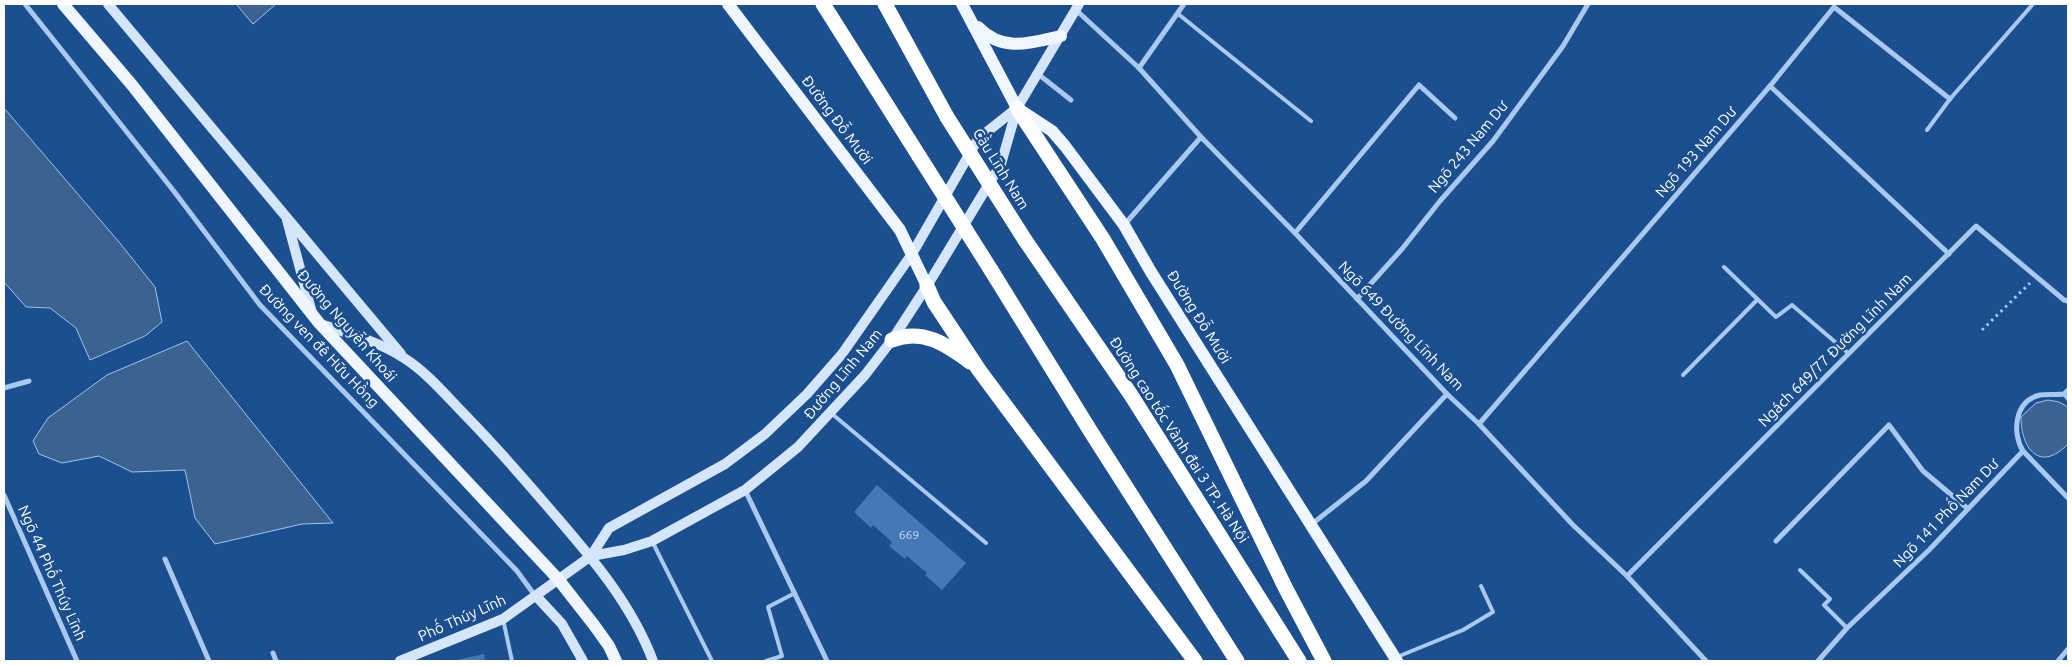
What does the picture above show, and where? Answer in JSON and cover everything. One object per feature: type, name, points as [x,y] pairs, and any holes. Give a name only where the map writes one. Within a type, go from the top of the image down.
[{"type":"highway","points":[[823,4],[1237,661]]},
{"type":"highway","name":"Cầu Lĩnh Nam","points":[[884,4],[947,117],[1025,240]]},
{"type":"highway","points":[[1017,108],[1103,239],[1177,366],[1286,589],[1324,661]]},
{"type":"highway","name":"Đường cao tốc Vành đai 3 TP. Hà Nội","points":[[1025,240],[1131,394],[1299,661]]},
{"type":"highway","points":[[927,286],[934,302],[979,370],[1195,661]]},
{"type":"highway","points":[[892,340],[911,335],[931,338],[950,348],[979,370]]},
{"type":"main road","name":"Đường Nguyễn Khoái","points":[[64,4],[132,85],[316,320],[558,579],[609,646],[616,661]]},
{"type":"main road","points":[[108,4],[405,358],[435,385],[495,446],[591,556],[632,615],[653,661]]},
{"type":"main road","name":"Đường Đỗ Mười","points":[[728,4],[900,230],[927,286]]},
{"type":"main road","name":"Đường Đỗ Mười","points":[[962,4],[1017,108],[1052,131],[1124,226],[1151,272],[1396,659]]},
{"type":"main road","name":"Đường Lĩnh Nam","points":[[591,556],[624,550],[652,541],[745,490],[770,472],[798,447],[865,375],[892,340],[927,286],[1001,164],[1017,108],[1078,7]]},
{"type":"main road","points":[[971,20],[985,34],[1015,45],[1035,43],[1062,36]]},
{"type":"main road","name":"Đường Lĩnh Nam","points":[[558,579],[591,556],[609,528],[725,464],[765,434],[793,407],[842,354],[912,254],[978,140],[1017,108]]},
{"type":"main road","points":[[286,217],[316,320],[374,342],[405,358]]},
{"type":"main road","name":"Phố Thúy Lĩnh","points":[[400,661],[504,619],[537,597],[558,579]]},
{"type":"main road","points":[[537,597],[562,624],[583,661]]},
{"type":"street","name":"Đường ven đê Hữu Hồng","points":[[25,4],[173,190],[260,305],[511,564],[537,597]]},
{"type":"street","points":[[1138,68],[1184,4]]},
{"type":"street","name":"Ngõ 243 Nam Dư","points":[[1357,299],[1402,249],[1440,201],[1493,140],[1564,46],[1588,4]]},
{"type":"street","name":"Ngõ 649 Đường Lĩnh Nam","points":[[1078,7],[1295,233],[1446,394],[1479,424],[1573,524],[1627,576],[1706,661]]},
{"type":"street","name":"Ngõ 193 Nam Dư","points":[[1479,424],[1770,86],[1834,7],[1950,99]]},
{"type":"street","points":[[1038,74],[1071,100]]},
{"type":"street","points":[[1295,233],[1419,85],[1455,118]]},
{"type":"street","points":[[1770,86],[1949,254]]},
{"type":"street","points":[[1124,226],[1201,137]]},
{"type":"street","name":"Ngách 649/77 Đường Lĩnh Nam","points":[[1627,576],[1976,226],[2035,277],[2064,300],[2068,301]]},
{"type":"street","points":[[4,388],[29,381]]},
{"type":"street","points":[[1312,525],[1366,481],[1446,394]]},
{"type":"street","points":[[2067,394],[2038,396],[2029,401],[2021,410],[2016,422],[2016,434],[2023,451],[2068,498]]},
{"type":"street","points":[[1776,541],[1889,425],[1923,472],[1967,508]]},
{"type":"street","name":"Ngõ 141 Phố Nam Dư","points":[[1818,661],[1847,628],[1929,550],[2023,451]]},
{"type":"street","points":[[745,490],[827,661]]},
{"type":"street","name":"Ngõ 44 Phố Thúy Lĩnh","points":[[4,495],[77,661]]},
{"type":"street","points":[[165,559],[209,661]]},
{"type":"street","points":[[2058,661],[2068,649]]},
{"type":"street","points":[[273,653],[276,661]]},
{"type":"lane","points":[[1926,130],[1950,99],[2033,4]]},
{"type":"lane","points":[[1177,13],[1311,121]]},
{"type":"lane","points":[[1724,267],[1776,317],[1792,306],[1848,353]]},
{"type":"lane","points":[[1683,375],[1757,300]]},
{"type":"lane","points":[[831,413],[986,543]]},
{"type":"lane","points":[[652,541],[712,661]]},
{"type":"lane","points":[[1800,570],[1830,599],[1824,605],[1847,628]]},
{"type":"lane","points":[[1396,659],[1463,630],[1493,612],[1481,586]]},
{"type":"lane","points":[[766,661],[782,656],[768,607],[795,593]]},
{"type":"lane","points":[[504,619],[512,661]]},
{"type":"path","points":[[1982,330],[2035,277]]},
{"type":"water","points":[[236,4],[276,4],[253,24]]},
{"type":"water","points":[[4,108],[155,287],[162,322],[145,336],[90,360],[76,328],[50,308],[26,307],[4,282]]},
{"type":"water","points":[[187,341],[333,523],[302,524],[215,544],[195,518],[185,470],[132,472],[99,456],[62,463],[39,454],[33,441],[48,418],[107,375]]},
{"type":"water","points":[[2048,400],[2059,402],[2068,407],[2068,444],[2049,457],[2041,457],[2028,447],[2024,439],[2021,417],[2036,403]]},
{"type":"building","points":[[877,485],[966,563],[942,590],[925,575],[927,573],[907,556],[905,559],[889,546],[892,542],[873,525],[871,528],[854,512]]},
{"type":"building","points":[[484,654],[485,661],[457,660]]}]
